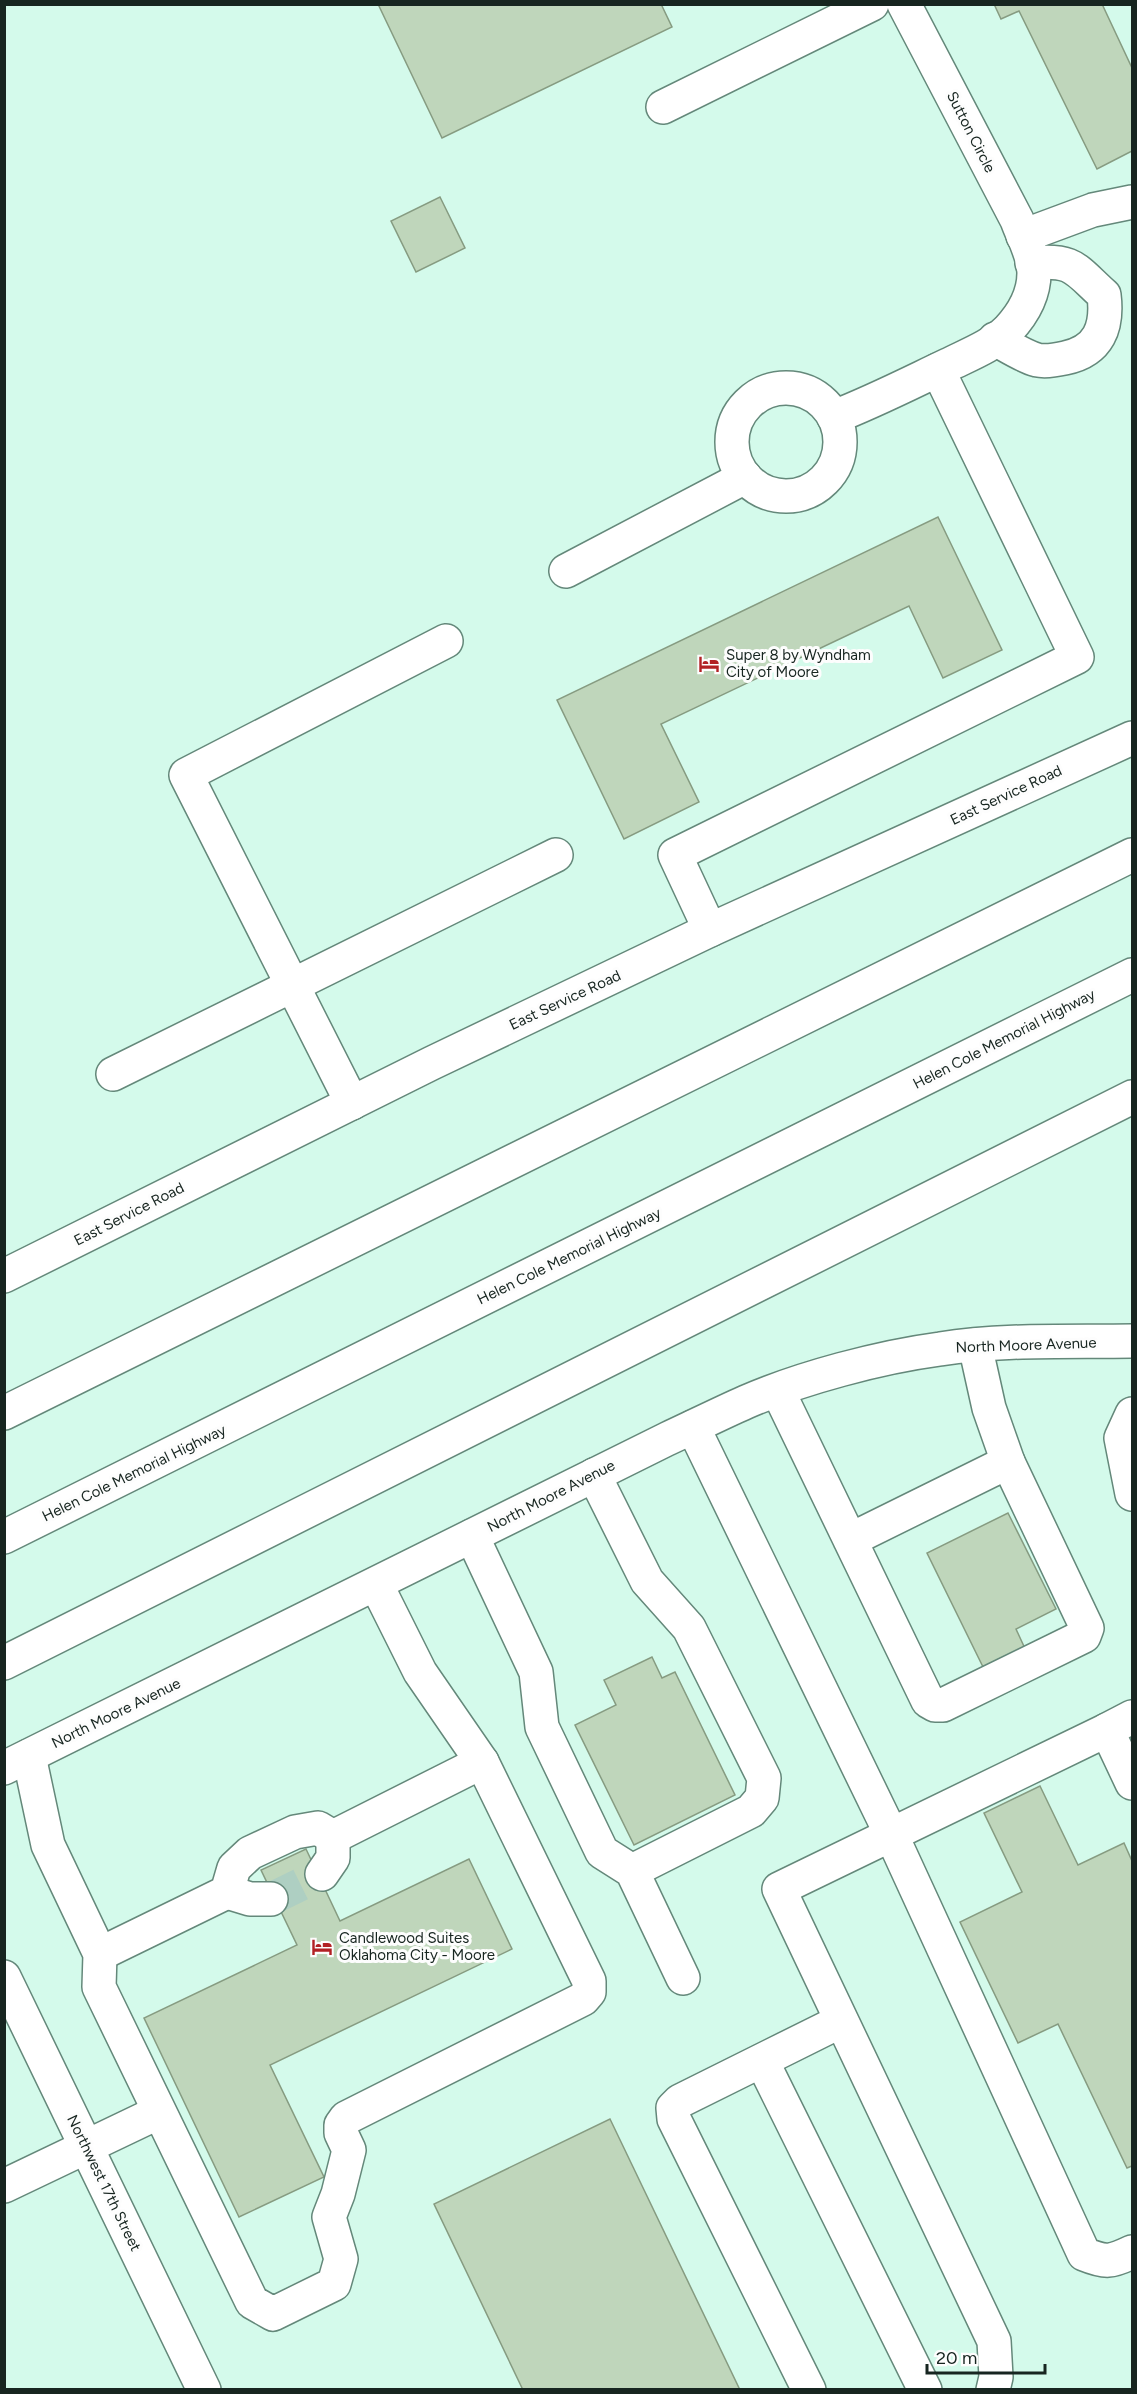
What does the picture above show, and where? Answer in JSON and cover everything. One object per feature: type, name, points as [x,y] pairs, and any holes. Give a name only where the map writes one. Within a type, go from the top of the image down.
[{"type":"main road","points":[[663,107],[872,4]]},
{"type":"main road","name":"Sutton Circle","points":[[834,417],[938,370],[995,339],[1007,331],[1023,311],[1031,295],[1034,272],[1017,220],[904,4]]},
{"type":"main road","points":[[1028,250],[1093,210],[1132,202]]},
{"type":"main road","points":[[995,339],[1038,360],[1054,361],[1088,350],[1105,323],[1104,294],[1071,266],[1028,250]]},
{"type":"main road","points":[[710,930],[675,855],[1077,657],[938,370]]},
{"type":"main road","points":[[793,388],[811,394],[827,407],[834,417],[840,443],[838,459],[830,475],[816,488],[798,496],[775,496],[761,490],[745,477],[736,464],[733,451],[734,426],[738,416],[749,402],[772,390],[793,388]]},
{"type":"main road","points":[[567,571],[745,477]]},
{"type":"main road","points":[[351,1103],[186,775],[446,641]]},
{"type":"main road","name":"East Service Road","points":[[4,1276],[351,1103],[710,930],[1132,738]]},
{"type":"main road","points":[[113,1074],[556,855]]},
{"type":"main road","points":[[4,1413],[1132,855]]},
{"type":"main road","name":"Helen Cole Memorial Highway","points":[[4,1537],[1132,975]]},
{"type":"main road","points":[[4,1664],[1132,1097]]},
{"type":"main road","name":"North Moore Avenue","points":[[17,1762],[594,1475],[748,1401],[876,1362],[940,1349],[1001,1343],[1132,1341]]},
{"type":"main road","points":[[778,1391],[928,1701],[935,1705],[943,1705],[1084,1636],[1087,1628],[1008,1462],[989,1407],[975,1345]]},
{"type":"main road","points":[[1132,1414],[1121,1438],[1132,1494]]},
{"type":"main road","points":[[693,1427],[891,1834],[1084,2254],[1103,2261],[1121,2258],[1132,2252]]},
{"type":"main road","points":[[850,1540],[1008,1462]]},
{"type":"main road","points":[[594,1475],[646,1581],[689,1628],[764,1778],[762,1798],[751,1811],[632,1871]]},
{"type":"main road","points":[[472,1536],[536,1672],[542,1727],[602,1852],[632,1871],[683,1978]]},
{"type":"main road","points":[[17,1762],[48,1845],[100,1954],[99,1987],[252,2302],[273,2314],[334,2284],[341,2259],[329,2217],[338,2194],[349,2150],[341,2133],[341,2125],[346,2118],[583,1999],[589,1992],[590,1981],[482,1762],[420,1672],[376,1584]]},
{"type":"main road","points":[[993,2390],[996,2377],[994,2341],[779,1889],[1120,1723],[1132,1783]]},
{"type":"main road","points":[[333,1837],[482,1762]]},
{"type":"main road","points":[[227,1892],[234,1868],[250,1853],[295,1832],[318,1828],[333,1837]]},
{"type":"main road","points":[[321,1874],[333,1858],[333,1837]]},
{"type":"main road","points":[[100,1954],[227,1892],[250,1899],[271,1899]]},
{"type":"main road","name":"Northwest 17th Street","points":[[4,1977],[204,2390]]},
{"type":"main road","points":[[808,2390],[674,2118],[673,2108],[680,2101],[841,2021]]},
{"type":"main road","points":[[762,2061],[925,2390]]},
{"type":"main road","points":[[4,2186],[159,2112]]},
{"type":"building","points":[[378,4],[661,4],[672,27],[442,138]]},
{"type":"building","points":[[994,4],[1102,4],[1132,68],[1132,151],[1097,169],[1019,11],[1001,19]]},
{"type":"building","points":[[440,197],[465,248],[416,272],[391,221]]},
{"type":"building","name":"Super 8 by Wyndham City of Moore","points":[[938,517],[1002,650],[943,678],[909,606],[661,724],[699,802],[624,839],[557,700]]},
{"type":"building","points":[[1008,1513],[1056,1609],[1016,1629],[1027,1653],[986,1673],[927,1553]]},
{"type":"building","points":[[652,1657],[662,1678],[675,1672],[735,1795],[634,1845],[575,1725],[616,1705],[604,1680]]},
{"type":"building","points":[[1040,1786],[1078,1865],[1124,1843],[1132,1861],[1132,2166],[1127,2168],[1058,2024],[1018,2043],[960,1922],[1022,1892],[984,1813]]},
{"type":"building","points":[[306,1849],[340,1921],[469,1859],[512,1949],[270,2065],[324,2177],[239,2217],[144,2018],[297,1945],[261,1870]]},
{"type":"building","points":[[610,2119],[740,2390],[523,2390],[434,2204]]},
{"type":"tunnel","points":[[271,1899],[322,1874]]},
{"type":"place","name":"Super 8 by Wyndham City of Moore","points":[[709,664]]},
{"type":"place","name":"Candlewood Suites Oklahoma City - Moore","points":[[322,1947]]}]
